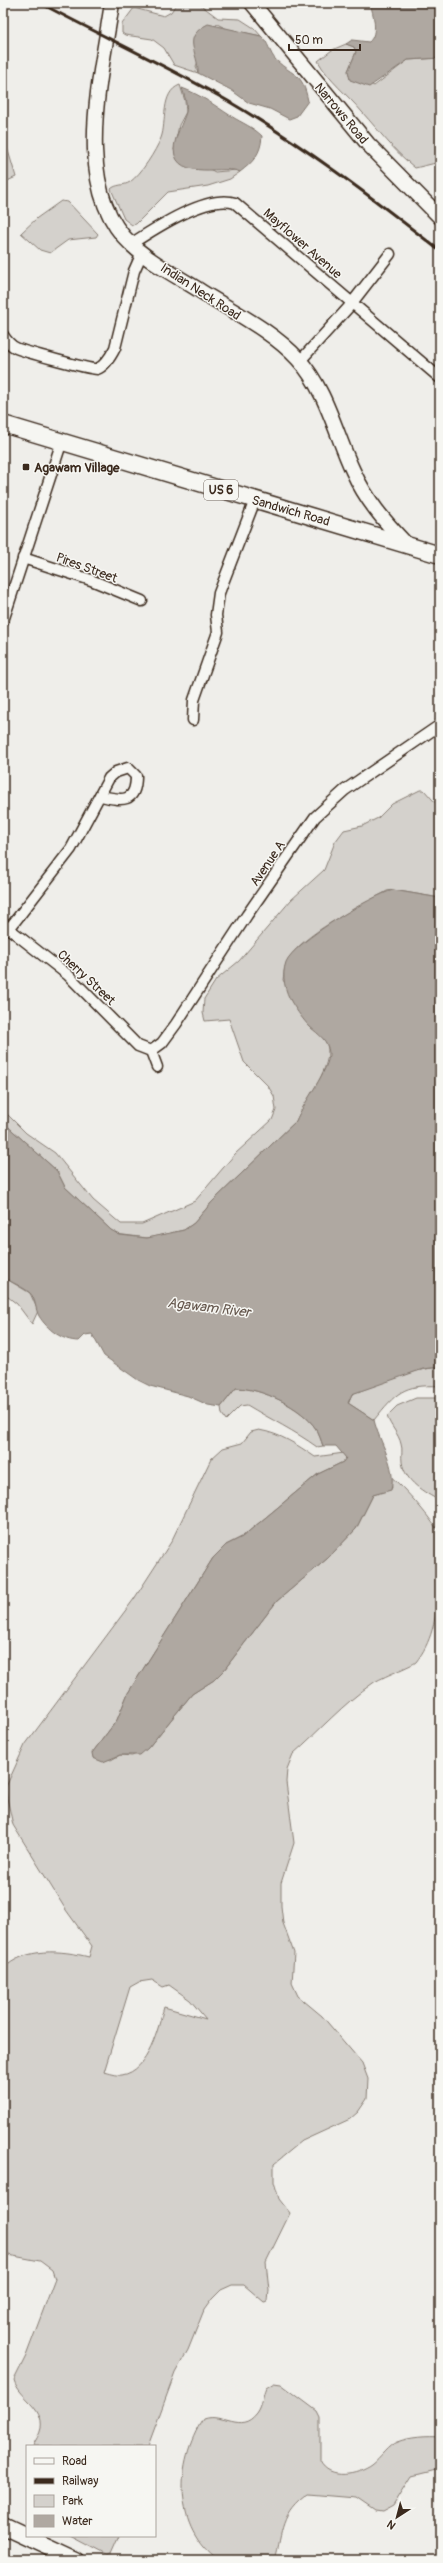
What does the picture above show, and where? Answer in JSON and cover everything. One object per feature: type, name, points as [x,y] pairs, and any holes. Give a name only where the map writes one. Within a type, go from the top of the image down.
[{"type":"main road","name":"Sandwich Road","points":[[3,424],[440,555]]},
{"type":"main road","points":[[3,2526],[71,2559]]},
{"type":"street","name":"Indian Neck Road","points":[[112,3],[96,113],[96,164],[105,205],[115,224],[136,249],[261,329],[300,360],[320,394],[364,492],[378,514],[406,544]]},
{"type":"street","name":"Narrows Road","points":[[252,3],[377,153],[440,217]]},
{"type":"street","name":"Mayflower Avenue","points":[[136,249],[203,206],[220,200],[229,201],[249,213],[440,378]]},
{"type":"street","points":[[3,334],[14,347],[28,353],[61,359],[85,368],[99,368],[110,357],[115,348],[134,271],[136,249]]},
{"type":"street","points":[[300,360],[352,303],[390,254]]},
{"type":"street","points":[[3,621],[62,441]]},
{"type":"street","points":[[193,720],[194,700],[218,632],[216,608],[222,582],[255,500]]},
{"type":"street","name":"Pires Street","points":[[23,558],[91,580],[142,601]]},
{"type":"street","name":"Avenue A","points":[[150,1051],[162,1043],[176,1024],[247,915],[315,817],[345,790],[440,725]]},
{"type":"street","points":[[6,927],[71,849],[102,796]]},
{"type":"street","name":"Cherry Street","points":[[6,927],[63,971],[138,1046],[150,1051]]},
{"type":"street","points":[[150,1051],[157,1067]]},
{"type":"green space","points":[[177,3],[198,3],[218,18],[240,19],[254,28],[261,36],[227,29],[217,24],[196,66],[198,73],[174,65],[164,48],[152,39],[125,35],[122,33],[122,24],[134,8],[164,16],[171,12]]},
{"type":"green space","points":[[346,44],[354,47],[356,52],[348,71],[374,86],[408,60],[440,58],[440,162],[415,168],[393,147],[327,75],[318,61],[332,50]]},
{"type":"green space","points":[[180,85],[185,101],[186,112],[179,125],[174,150],[215,172],[237,170],[240,172],[230,179],[208,186],[168,192],[136,224],[132,225],[124,219],[111,189],[115,186],[130,182],[148,162],[163,132],[165,108],[169,94]]},
{"type":"green space","points":[[3,143],[6,144],[16,177],[3,183]]},
{"type":"green space","points":[[61,201],[68,202],[98,234],[96,237],[68,240],[50,253],[40,250],[21,233],[37,218]]},
{"type":"green space","points":[[420,790],[424,790],[440,808],[440,898],[393,890],[387,891],[347,913],[317,932],[294,952],[286,964],[283,980],[311,1028],[323,1036],[328,1047],[327,1059],[323,1072],[296,1121],[212,1202],[194,1223],[184,1230],[147,1238],[116,1234],[65,1187],[57,1171],[3,1122],[3,1110],[26,1133],[55,1153],[93,1200],[121,1224],[142,1224],[195,1201],[235,1154],[272,1120],[276,1110],[274,1096],[268,1086],[244,1062],[229,1019],[205,1021],[203,1013],[204,999],[216,980],[239,961],[291,900],[324,870],[335,842],[344,830],[362,826],[378,818],[392,804]]},
{"type":"green space","points":[[3,1277],[30,1293],[38,1311],[32,1324],[17,1304],[3,1293]]},
{"type":"green space","points":[[440,1367],[440,1386],[417,1387],[401,1392],[388,1403],[374,1420],[348,1403],[352,1394],[373,1385],[406,1374]]},
{"type":"green space","points":[[236,1388],[257,1391],[291,1406],[310,1421],[317,1431],[323,1446],[317,1447],[291,1430],[247,1405],[240,1406],[226,1420],[222,1414],[221,1407]]},
{"type":"green space","points":[[416,1398],[440,1398],[440,1501],[416,1486],[407,1475],[402,1462],[402,1448],[400,1440],[387,1416],[397,1406]]},
{"type":"green space","points":[[259,1430],[281,1437],[315,1457],[344,1453],[346,1458],[343,1462],[318,1474],[242,1537],[226,1545],[213,1558],[128,1693],[117,1720],[92,1753],[111,1760],[120,1755],[132,1756],[148,1748],[192,1694],[214,1680],[224,1670],[277,1601],[328,1558],[356,1529],[373,1495],[392,1488],[390,1476],[426,1514],[440,1536],[441,1545],[436,1575],[436,1612],[426,1647],[416,1662],[373,1683],[342,1708],[293,1754],[287,1769],[286,1782],[294,1843],[281,1883],[281,1906],[283,1923],[294,1953],[292,1983],[298,1996],[322,2016],[362,2063],[368,2079],[367,2099],[358,2112],[350,2119],[302,2141],[274,2164],[274,2182],[279,2199],[290,2213],[266,2262],[269,2290],[268,2301],[264,2302],[244,2285],[232,2285],[221,2290],[212,2299],[204,2310],[188,2350],[175,2373],[148,2445],[34,2445],[39,2435],[41,2420],[35,2408],[21,2392],[14,2380],[26,2356],[55,2279],[52,2270],[40,2261],[3,2254],[3,1969],[22,1957],[44,1952],[67,1953],[89,1957],[92,1946],[66,1910],[13,1825],[5,1789],[25,1745],[134,1599],[171,1542],[211,1459],[223,1448],[242,1443],[251,1432]],"holes":[[[152,1980],[163,1987],[169,1985],[190,2000],[206,2019],[164,2007],[151,2047],[139,2066],[131,2072],[122,2075],[104,2072],[130,1987],[139,1982]]]},
{"type":"green space","points":[[274,2383],[281,2384],[317,2411],[320,2417],[320,2461],[324,2467],[330,2471],[344,2473],[366,2468],[394,2444],[402,2440],[418,2437],[440,2437],[440,2469],[412,2476],[393,2506],[382,2512],[375,2511],[356,2498],[308,2494],[292,2508],[287,2516],[275,2560],[219,2560],[204,2546],[193,2530],[186,2512],[183,2493],[187,2455],[194,2436],[203,2419],[217,2418],[238,2423],[251,2420],[259,2411],[266,2388]]},
{"type":"green space","points":[[73,2537],[119,2537],[111,2554],[107,2555]]},
{"type":"water","points":[[370,3],[440,3],[440,58],[408,60],[369,87],[350,80],[348,71],[356,52],[354,47],[346,44],[352,40],[369,42],[372,38],[375,29],[373,12]]},
{"type":"water","points":[[208,24],[261,36],[264,38],[276,60],[297,76],[306,91],[308,101],[297,116],[289,119],[270,109],[249,103],[231,90],[198,73],[193,40],[200,29]]},
{"type":"water","points":[[182,88],[207,100],[262,136],[260,148],[256,157],[240,172],[234,170],[193,169],[183,166],[177,160],[174,145],[185,116],[186,109],[186,100]]},
{"type":"water","name":"Agawam River","points":[[393,890],[440,898],[440,1367],[423,1369],[352,1394],[348,1403],[374,1420],[390,1463],[392,1472],[391,1490],[373,1495],[356,1529],[328,1558],[277,1601],[224,1670],[214,1680],[192,1694],[148,1748],[140,1755],[120,1755],[103,1762],[93,1758],[92,1753],[117,1720],[128,1693],[213,1558],[226,1545],[242,1537],[318,1474],[343,1462],[346,1458],[336,1446],[323,1446],[317,1431],[310,1421],[301,1413],[269,1395],[257,1391],[236,1388],[221,1407],[208,1405],[188,1396],[150,1386],[138,1380],[104,1356],[92,1334],[85,1335],[79,1341],[61,1337],[51,1330],[39,1316],[30,1293],[3,1277],[3,1122],[57,1171],[65,1187],[111,1230],[120,1235],[147,1238],[184,1230],[194,1223],[212,1202],[296,1121],[325,1068],[329,1053],[327,1045],[303,1019],[287,994],[284,983],[286,962],[292,953],[303,943],[335,920],[369,901]]},
{"type":"railway","points":[[40,3],[182,76],[256,118],[337,172],[440,251]]},
{"type":"place","name":"Agawam Village","points":[[26,467]]}]
